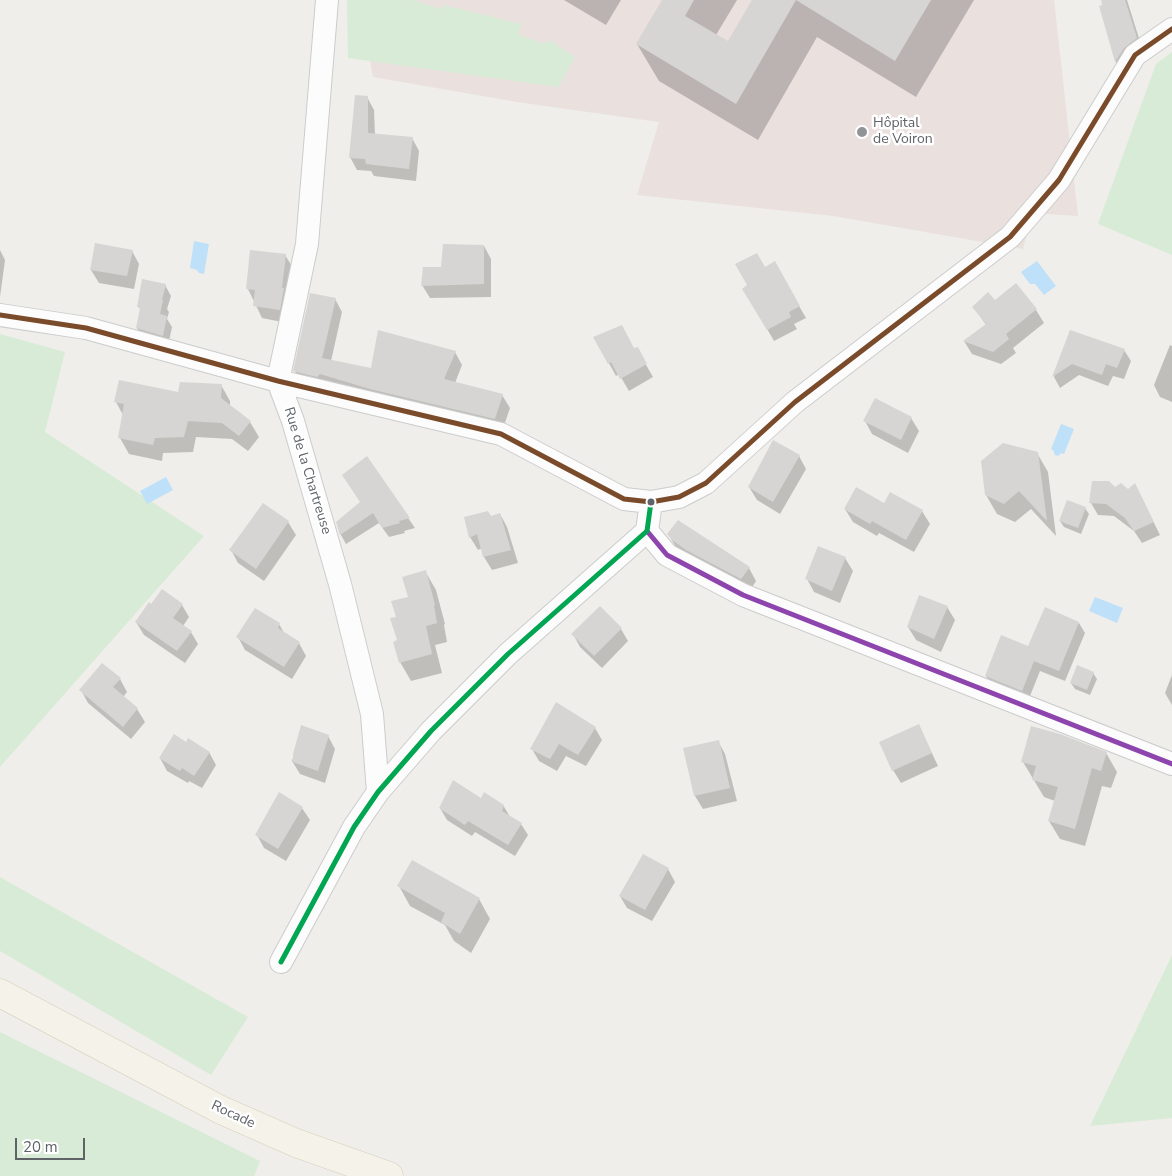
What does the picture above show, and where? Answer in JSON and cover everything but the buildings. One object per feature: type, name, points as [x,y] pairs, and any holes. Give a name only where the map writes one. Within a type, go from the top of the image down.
[{"type":"main road","name":"Rocade","points":[[0,980],[85,1037]]},
{"type":"main road","name":"Rocade","points":[[0,993],[221,1110],[296,1143],[388,1176]]},
{"type":"street","points":[[278,381],[307,244],[327,0]]},
{"type":"street","points":[[0,315],[86,328],[278,381],[501,434],[624,499],[651,502],[679,497],[706,482],[795,402],[1010,237],[1059,180],[1135,56],[1172,29]]},
{"type":"street","name":"Rue de la Chartreuse","points":[[278,381],[293,421],[340,584],[372,714],[378,792]]},
{"type":"street","points":[[281,962],[354,827],[378,792],[431,731],[508,654],[646,531],[651,502]]},
{"type":"street","points":[[646,531],[667,555],[743,595],[1172,764]]},
{"type":"shaded area","name":"Hôpital de Voiron","points":[[360,0],[1054,0],[1078,216],[1032,213],[1023,249],[833,216],[637,195],[659,122],[517,102],[373,77]]},
{"type":"green space","points":[[347,0],[413,0],[441,9],[444,5],[521,24],[518,34],[544,44],[549,40],[575,57],[558,87],[348,58]]},
{"type":"green space","points":[[1172,52],[1172,255],[1098,224],[1156,64]]},
{"type":"green space","points":[[0,334],[65,352],[45,432],[204,536],[0,767]]},
{"type":"green space","points":[[0,877],[248,1017],[211,1075],[0,951]]},
{"type":"green space","points":[[1172,955],[1172,1118],[1090,1126]]},
{"type":"green space","points":[[0,1032],[260,1161],[254,1176],[0,1176]]},
{"type":"water","points":[[194,241],[209,244],[204,274],[190,268]]},
{"type":"water","points":[[1037,261],[1056,286],[1044,295],[1035,284],[1030,284],[1021,272]]},
{"type":"water","points":[[1061,424],[1074,429],[1064,454],[1061,453],[1058,456],[1051,449]]},
{"type":"water","points":[[166,477],[173,490],[147,504],[140,491]]},
{"type":"water","points":[[1095,597],[1123,608],[1117,623],[1089,611]]},
{"type":"transit line","points":[[0,315],[86,328],[278,381],[501,434],[624,499],[651,502],[679,497],[706,483],[795,402],[1010,237],[1059,180],[1135,55],[1172,29]]},
{"type":"transit line","points":[[281,962],[354,827],[378,792],[431,731],[508,654],[647,531],[651,502]]},
{"type":"transit line","points":[[647,531],[667,555],[743,595],[1172,764]]},
{"type":"place","name":"Hôpital de Voiron","points":[[862,132]]}]
